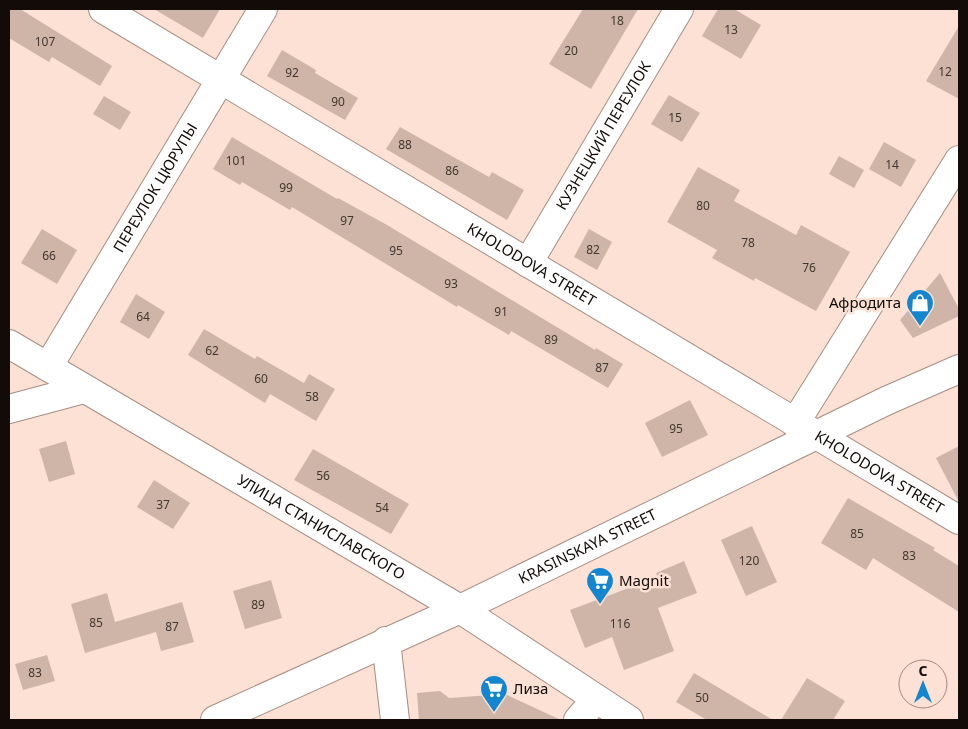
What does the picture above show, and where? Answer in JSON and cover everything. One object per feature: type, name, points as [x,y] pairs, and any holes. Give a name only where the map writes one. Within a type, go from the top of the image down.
[{"type":"street","name":"KHOLODOVA STREET","points":[[103,9],[959,520]]},
{"type":"street","name":"ПЕРЕУЛОК ЦЮРУПЫ","points":[[48,367],[263,9]]},
{"type":"street","name":"КУЗНЕЦКИЙ ПЕРЕУЛОК","points":[[528,263],[679,9]]},
{"type":"street","points":[[805,429],[959,160]]},
{"type":"street","name":"УЛИЦА СТАНИСЛАВСКОГО","points":[[9,344],[460,609],[629,720]]},
{"type":"street","name":"KRASINSKAYA STREET","points":[[215,720],[460,609],[805,429],[959,369]]},
{"type":"street","points":[[9,409],[84,389]]},
{"type":"street","points":[[386,641],[395,720]]},
{"type":"street","points":[[578,720],[596,699]]},
{"type":"building","points":[[9,9],[20,9],[112,66],[100,86],[52,57],[49,62],[9,38]]},
{"type":"building","points":[[154,9],[220,9],[203,38]]},
{"type":"building","points":[[583,9],[638,9],[591,89],[549,64]]},
{"type":"building","points":[[718,9],[734,9],[761,25],[741,59],[702,36]]},
{"type":"building","points":[[959,26],[959,99],[926,81]]},
{"type":"building","points":[[282,50],[316,70],[315,73],[358,98],[345,120],[267,76]]},
{"type":"building","points":[[669,95],[700,113],[682,142],[651,124]]},
{"type":"building","points":[[104,96],[131,112],[120,130],[93,114]]},
{"type":"building","points":[[400,127],[489,177],[492,172],[524,190],[507,220],[386,149]]},
{"type":"building","points":[[232,137],[337,199],[387,225],[595,350],[596,348],[623,364],[608,388],[511,331],[509,335],[458,305],[457,307],[292,207],[290,210],[242,182],[240,185],[213,169]]},
{"type":"building","points":[[884,142],[916,160],[901,187],[869,169]]},
{"type":"building","points":[[839,156],[864,170],[854,188],[829,174]]},
{"type":"building","points":[[698,167],[740,190],[734,201],[796,235],[801,225],[850,252],[816,311],[755,278],[754,281],[712,258],[717,250],[667,222]]},
{"type":"building","points":[[42,229],[77,250],[57,284],[21,263]]},
{"type":"building","points":[[589,229],[612,242],[597,270],[574,257]]},
{"type":"building","points":[[940,273],[959,309],[959,316],[913,338],[900,320]]},
{"type":"building","points":[[136,294],[165,312],[149,339],[120,322]]},
{"type":"building","points":[[204,329],[255,359],[257,356],[304,383],[309,374],[335,389],[316,421],[270,394],[265,403],[188,355]]},
{"type":"building","points":[[690,400],[708,435],[662,457],[645,423]]},
{"type":"building","points":[[66,441],[75,474],[49,482],[39,449]]},
{"type":"building","points":[[959,446],[959,502],[936,458]]},
{"type":"building","points":[[313,449],[409,504],[391,534],[294,480]]},
{"type":"building","points":[[154,480],[190,503],[173,529],[137,507]]},
{"type":"building","points":[[848,498],[935,548],[933,550],[959,566],[959,612],[873,558],[866,570],[821,543]]},
{"type":"building","points":[[752,526],[777,582],[746,596],[721,540]]},
{"type":"building","points":[[684,561],[697,593],[658,608],[674,651],[624,670],[612,637],[585,648],[570,610],[658,577],[656,573]]},
{"type":"building","points":[[271,580],[282,618],[245,629],[233,591]]},
{"type":"building","points":[[107,593],[115,622],[182,602],[194,642],[161,651],[156,632],[85,653],[71,604]]},
{"type":"building","points":[[47,655],[55,681],[23,690],[15,664]]},
{"type":"building","points":[[694,673],[773,720],[707,720],[676,702]]},
{"type":"building","points":[[807,678],[845,701],[833,720],[781,720]]},
{"type":"building","points":[[440,691],[449,698],[505,694],[561,720],[419,720],[417,693]]},
{"type":"place","name":"Афродита","points":[[920,327]]},
{"type":"place","name":"Magnit","points":[[600,605]]},
{"type":"place","name":"Лиза","points":[[494,713]]}]
